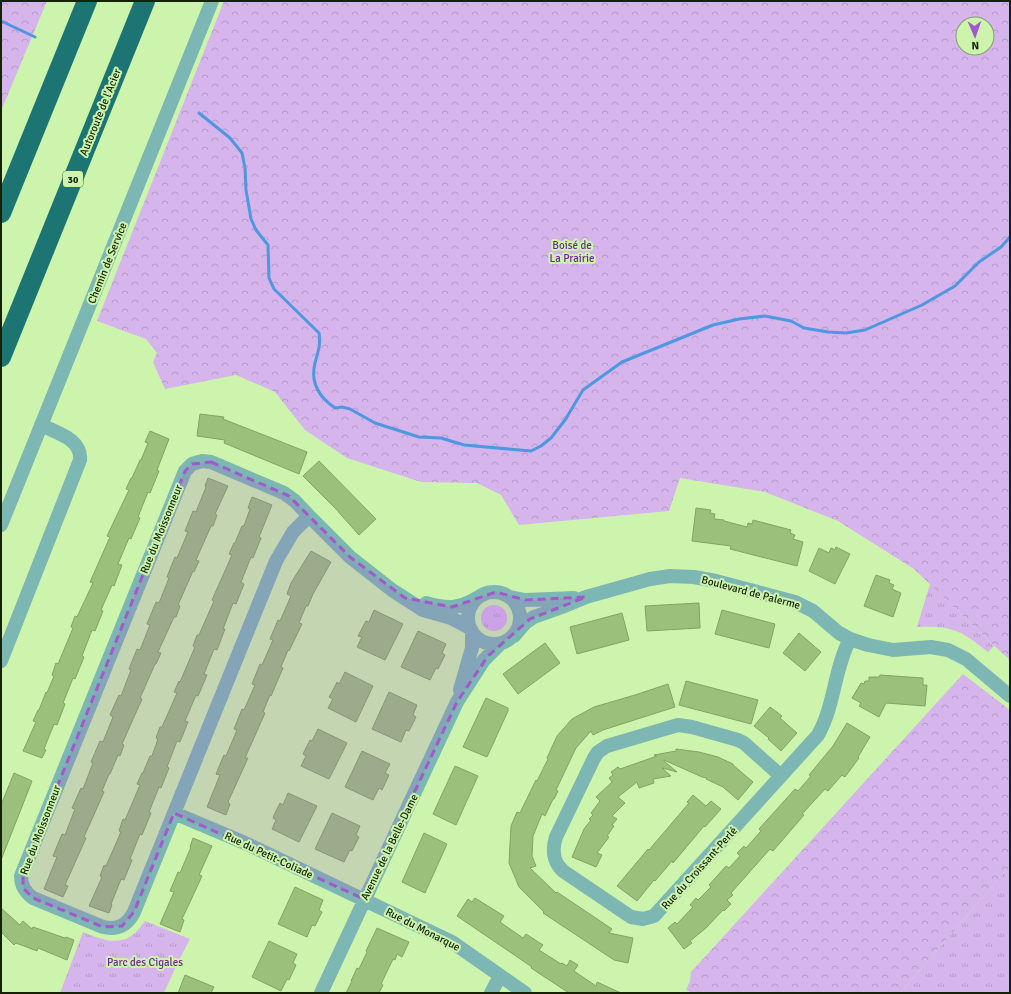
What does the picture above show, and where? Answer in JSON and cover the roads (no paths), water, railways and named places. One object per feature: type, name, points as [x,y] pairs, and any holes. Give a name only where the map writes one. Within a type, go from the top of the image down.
[{"type":"highway","points":[[1,213],[87,1]]},
{"type":"highway","name":"Autoroute de l'Acier","points":[[1,357],[145,1]]},
{"type":"street","name":"Chemin de Service","points":[[1,525],[212,1]]},
{"type":"street","points":[[1,661],[81,455],[77,445],[72,440],[42,425]]},
{"type":"street","name":"Rue du Moissonneur","points":[[309,516],[293,532],[276,560],[134,912],[127,923],[122,926],[111,928],[103,926],[28,895],[21,882],[23,871],[185,471],[196,462],[211,462],[289,496],[309,516],[350,557],[382,583],[427,612],[450,618],[471,630]]},
{"type":"street","name":"Boulevard de Palerme","points":[[514,636],[525,623],[534,617],[562,608],[586,597],[650,579],[670,576],[694,577],[716,581],[795,602],[812,611],[830,626],[850,639],[874,647],[900,650],[931,646],[948,650],[966,659],[1010,696]]},
{"type":"street","points":[[496,592],[506,594],[510,597],[516,603],[520,611],[521,620],[519,629],[514,636],[500,644],[484,642],[477,638],[471,630],[468,620],[472,604],[482,595],[496,592]]},
{"type":"street","name":"Boulevard de Palerme","points":[[510,597],[530,600],[586,597]]},
{"type":"street","name":"Rue du Moissonneur","points":[[405,598],[433,605],[452,607],[466,605],[477,598]]},
{"type":"street","name":"Avenue de la Belle-Dame","points":[[457,702],[463,675],[470,656],[472,642],[471,630]]},
{"type":"street","name":"Rue du Croissant-Perlé","points":[[781,776],[744,743],[738,740],[685,726],[670,726],[613,744],[598,752],[589,766],[556,837],[554,848],[556,861],[558,866],[563,871],[631,917],[636,919],[649,918],[659,912],[814,740],[821,729],[827,713],[842,657],[850,639]]},
{"type":"street","name":"Avenue de la Belle-Dame","points":[[321,993],[457,702],[484,660],[500,644]]},
{"type":"street","name":"Rue du Petit-Coliade","points":[[174,813],[245,843],[364,899]]},
{"type":"street","name":"Rue du Monarque","points":[[364,899],[452,942],[526,993]]},
{"type":"street","points":[[491,993],[500,976]]},
{"type":"waterway","points":[[1,21],[35,37]]},
{"type":"waterway","points":[[199,113],[230,138],[242,153],[251,219],[256,230],[268,245],[269,278],[274,289],[319,333],[320,337],[314,377],[320,394],[335,408],[342,407],[350,409],[375,423],[419,437],[441,438],[464,445],[531,451],[541,446],[551,438],[565,420],[583,390],[622,362],[713,325],[739,319],[765,316],[791,321],[804,328],[828,332],[846,333],[865,330],[922,305],[955,286],[979,262],[1001,247],[1010,237]]},
{"type":"park label","name":"Boisé de La Prairie","points":[[572,251]]},
{"type":"park label","name":"Parc des Cigales","points":[[145,962]]}]
